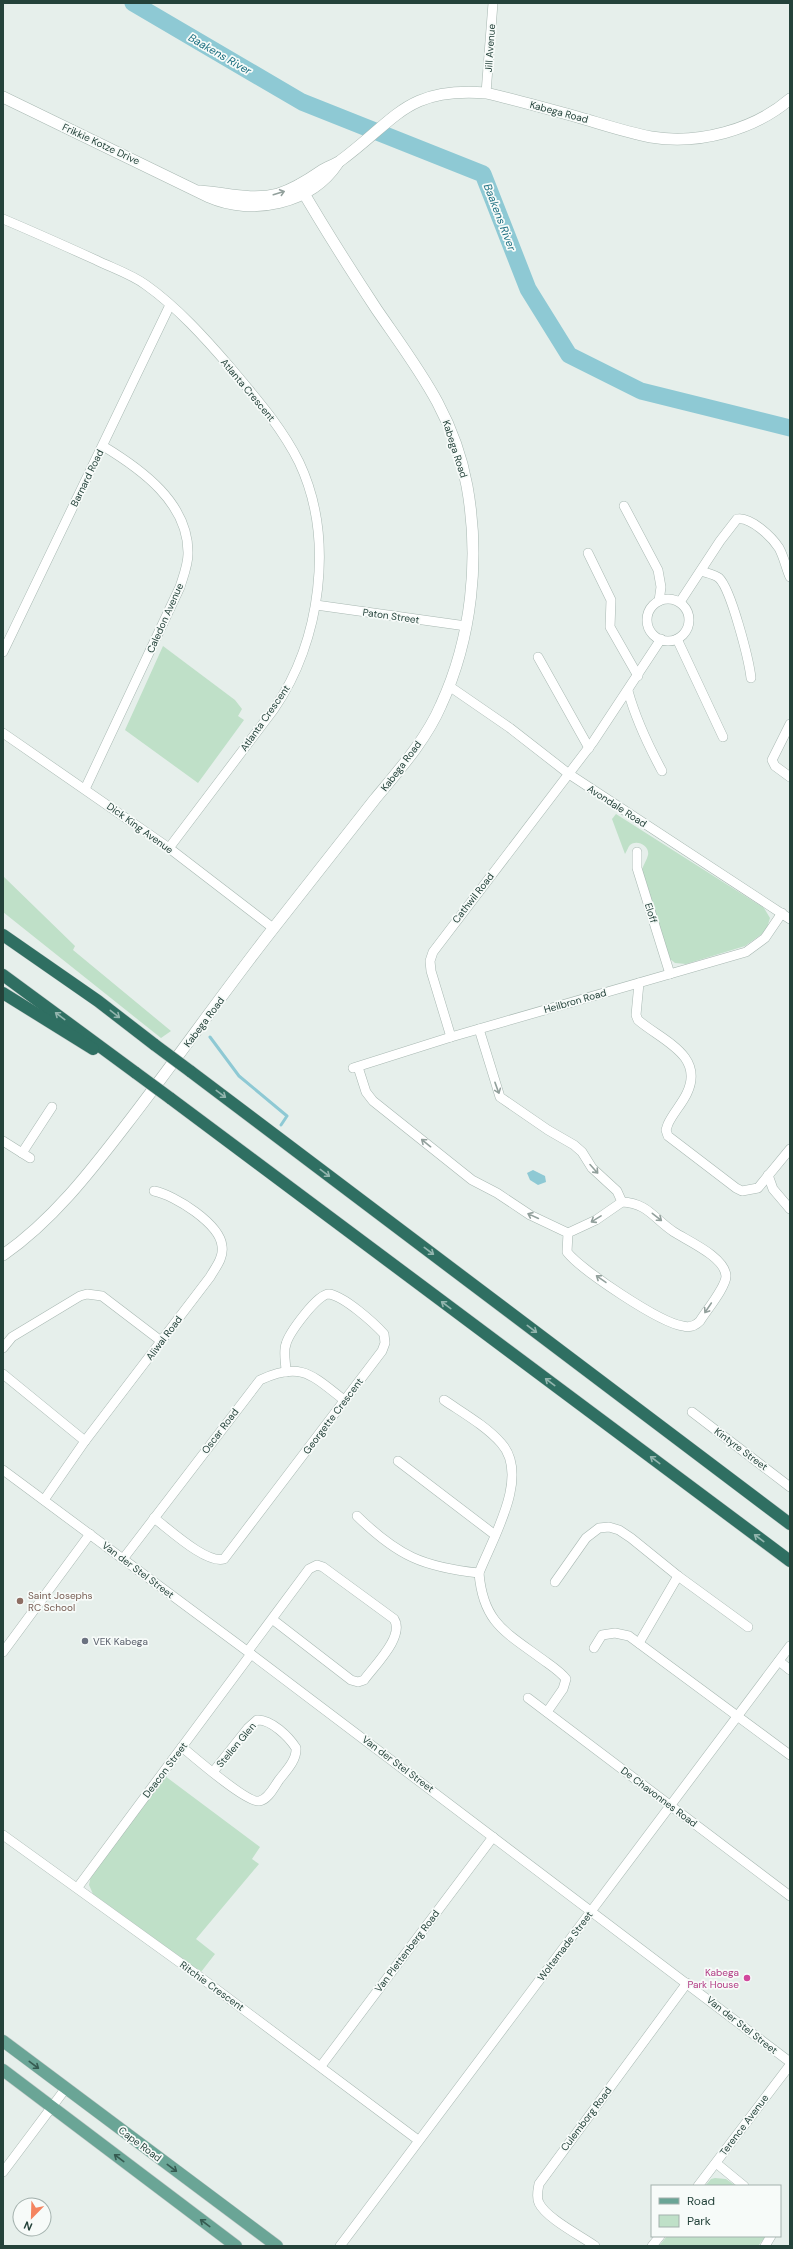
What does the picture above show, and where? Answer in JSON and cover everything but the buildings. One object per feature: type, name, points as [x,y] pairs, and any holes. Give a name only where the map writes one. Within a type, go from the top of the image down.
[{"type":"highway","points":[[3,927],[154,1045],[790,1524]]},
{"type":"highway","points":[[3,935],[98,1001]]},
{"type":"highway","points":[[3,975],[790,1561]]},
{"type":"highway","points":[[3,993],[82,1043],[136,1073]]},
{"type":"main road","name":"Cape Road","points":[[3,2041],[277,2246]]},
{"type":"main road","points":[[3,2070],[236,2246]]},
{"type":"street","name":"Jill Avenue","points":[[486,93],[493,3]]},
{"type":"street","name":"Kabega Road","points":[[3,1255],[20,1243],[63,1202],[97,1161],[273,928],[408,758],[431,725],[449,686],[466,626],[474,554],[472,519],[467,483],[450,428],[434,393],[344,259],[302,190],[326,178],[339,161],[390,118],[408,106],[430,97],[461,91],[486,93],[651,137],[682,139],[717,134],[748,124],[772,112],[790,99]]},
{"type":"street","name":"Frikkie Kotze Drive","points":[[3,97],[219,201],[254,205],[280,202],[302,190]]},
{"type":"street","name":"Atlanta Crescent","points":[[3,218],[145,284],[170,305],[221,357],[272,416],[299,462],[312,496],[320,552],[316,605],[303,655],[286,691],[169,848]]},
{"type":"street","name":"Barnard Road","points":[[3,652],[7,631],[103,446],[170,305]]},
{"type":"street","name":"Caledon Avenue","points":[[85,789],[180,587],[188,556],[182,525],[166,496],[134,464],[103,446]]},
{"type":"street","points":[[624,506],[658,570],[661,587],[659,601]]},
{"type":"street","points":[[680,602],[734,521],[742,518],[774,542],[779,549],[790,578]]},
{"type":"street","points":[[588,553],[611,600],[610,627],[638,676]]},
{"type":"street","points":[[701,571],[718,577],[723,585],[742,634],[751,678]]},
{"type":"street","points":[[670,599],[680,602],[687,611],[689,622],[686,632],[677,639],[661,639],[649,628],[647,618],[651,608],[659,601],[670,599]]},
{"type":"street","name":"Paton Street","points":[[316,605],[466,626]]},
{"type":"street","name":"Cathwil Road","points":[[451,1037],[431,971],[430,961],[433,952],[589,748],[638,676],[661,639]]},
{"type":"street","points":[[677,639],[723,737]]},
{"type":"street","points":[[538,657],[589,748]]},
{"type":"street","name":"Avondale Road","points":[[449,686],[510,728],[569,774],[790,919]]},
{"type":"street","points":[[628,691],[635,715],[646,742],[662,771]]},
{"type":"street","points":[[617,707],[635,715]]},
{"type":"street","points":[[790,724],[772,760],[775,766],[790,777]]},
{"type":"street","name":"Dick King Avenue","points":[[3,733],[169,848],[273,928]]},
{"type":"street","name":"Eloff","points":[[636,852],[637,868],[670,974]]},
{"type":"street","name":"Heilbron Road","points":[[568,1232],[530,1215],[464,1174],[373,1101],[366,1092],[356,1067],[451,1037],[746,952],[765,938],[782,913]]},
{"type":"street","points":[[639,983],[636,1015],[638,1020],[685,1056],[692,1069],[688,1092],[668,1124],[666,1130],[668,1136],[742,1192],[758,1188],[790,1148]]},
{"type":"street","points":[[479,1029],[500,1097],[548,1130],[574,1145],[582,1152],[592,1168],[617,1191],[622,1202]]},
{"type":"street","points":[[22,1153],[52,1107]]},
{"type":"street","points":[[3,1141],[30,1158]]},
{"type":"street","points":[[768,1175],[773,1189],[790,1209]]},
{"type":"street","name":"Aliwal Road","points":[[44,1500],[85,1441],[210,1277],[222,1257],[222,1247],[217,1232],[208,1223],[178,1200],[163,1193],[154,1191]]},
{"type":"street","points":[[622,1202],[638,1205],[650,1211],[674,1232],[690,1240],[713,1257],[724,1270],[726,1277],[724,1285],[695,1326],[683,1327],[642,1309],[577,1262],[567,1252],[568,1232],[596,1220],[622,1202]]},
{"type":"street","points":[[3,1348],[12,1337],[80,1296],[87,1294],[102,1296],[161,1342]]},
{"type":"street","name":"Georgette Crescent","points":[[154,1518],[205,1556],[218,1561],[224,1559],[236,1546],[382,1351],[386,1339],[384,1334],[376,1325],[338,1297],[330,1294],[319,1298],[288,1339],[285,1351],[286,1372]]},
{"type":"street","name":"Oscar Road","points":[[123,1559],[253,1387],[260,1380],[270,1375],[303,1371],[344,1400]]},
{"type":"street","points":[[3,1374],[85,1441]]},
{"type":"street","points":[[444,1400],[493,1434],[502,1444],[509,1460],[512,1484],[510,1497],[479,1573],[487,1611],[520,1643],[559,1672],[566,1680],[563,1689],[547,1712]]},
{"type":"street","name":"Kintyre Street","points":[[692,1412],[790,1487]]},
{"type":"street","points":[[398,1461],[495,1535]]},
{"type":"street","name":"Van der Stel Street","points":[[3,1470],[250,1652],[493,1837],[688,1982],[790,2063]]},
{"type":"street","points":[[357,1516],[390,1545],[417,1561],[455,1570],[479,1573]]},
{"type":"street","points":[[555,1582],[586,1538],[599,1528],[609,1527],[619,1530],[631,1538],[678,1576],[748,1627]]},
{"type":"street","points":[[3,1652],[90,1534]]},
{"type":"street","name":"Deacon Street","points":[[78,1887],[182,1747],[272,1620],[309,1569],[317,1565],[322,1566],[394,1619],[398,1624],[394,1640],[364,1680],[358,1682],[351,1680],[272,1620]]},
{"type":"street","points":[[639,1642],[678,1576]]},
{"type":"street","points":[[594,1648],[598,1639],[602,1635],[608,1634],[622,1634],[639,1642],[790,1755]]},
{"type":"street","name":"Woltemade Street","points":[[340,2246],[790,1646]]},
{"type":"street","points":[[779,1662],[790,1670]]},
{"type":"street","name":"De Chavonnes Road","points":[[528,1698],[790,1896]]},
{"type":"street","name":"Stellen Glen","points":[[182,1747],[214,1772],[252,1801],[263,1800],[293,1761],[296,1748],[291,1741],[266,1722],[257,1720],[248,1728],[214,1772]]},
{"type":"street","name":"Ritchie Crescent","points":[[3,1835],[78,1887],[321,2066],[418,2140]]},
{"type":"street","name":"Van Plettenberg Road","points":[[321,2066],[493,1837]]},
{"type":"street","name":"Culemborg Road","points":[[595,2246],[546,2212],[539,2203],[537,2195],[539,2184],[688,1982]]},
{"type":"street","name":"Terence Avenue","points":[[699,2185],[790,2063]]},
{"type":"street","points":[[3,2172],[66,2088]]},
{"type":"street","points":[[716,2163],[743,2185]]},
{"type":"street","points":[[652,2246],[659,2237]]},
{"type":"street","points":[[765,2246],[770,2237]]},
{"type":"green space","points":[[163,646],[235,700],[242,709],[238,716],[244,720],[198,783],[125,730]]},
{"type":"green space","points":[[616,814],[764,908],[770,918],[766,931],[745,946],[686,964],[675,963],[670,959],[642,870],[648,855],[647,849],[642,844],[633,843],[629,846],[625,854],[612,819]]},
{"type":"green space","points":[[3,876],[75,946],[73,950],[171,1031],[161,1038],[3,912]]},
{"type":"green space","points":[[165,1776],[260,1847],[252,1859],[259,1864],[196,1939],[215,1954],[201,1972],[93,1894],[89,1885],[91,1875]]},
{"type":"green space","points":[[711,2179],[726,2179],[735,2185],[706,2185]]},
{"type":"green space","points":[[666,2237],[765,2237],[758,2246],[659,2246]]},
{"type":"water","points":[[533,1170],[545,1176],[546,1182],[538,1185],[530,1180],[527,1173]]},
{"type":"waterway","name":"Baakens River","points":[[133,3],[302,102],[483,174],[528,289],[569,355],[641,391],[790,428]]},
{"type":"waterway","points":[[210,1037],[239,1076],[287,1116],[281,1125]]},
{"type":"place","name":"Saint Josephs RC School","points":[[20,1601]]},
{"type":"place","name":"VEK Kabega","points":[[85,1641]]},
{"type":"place","name":"Kabega Park House","points":[[747,1978]]}]
